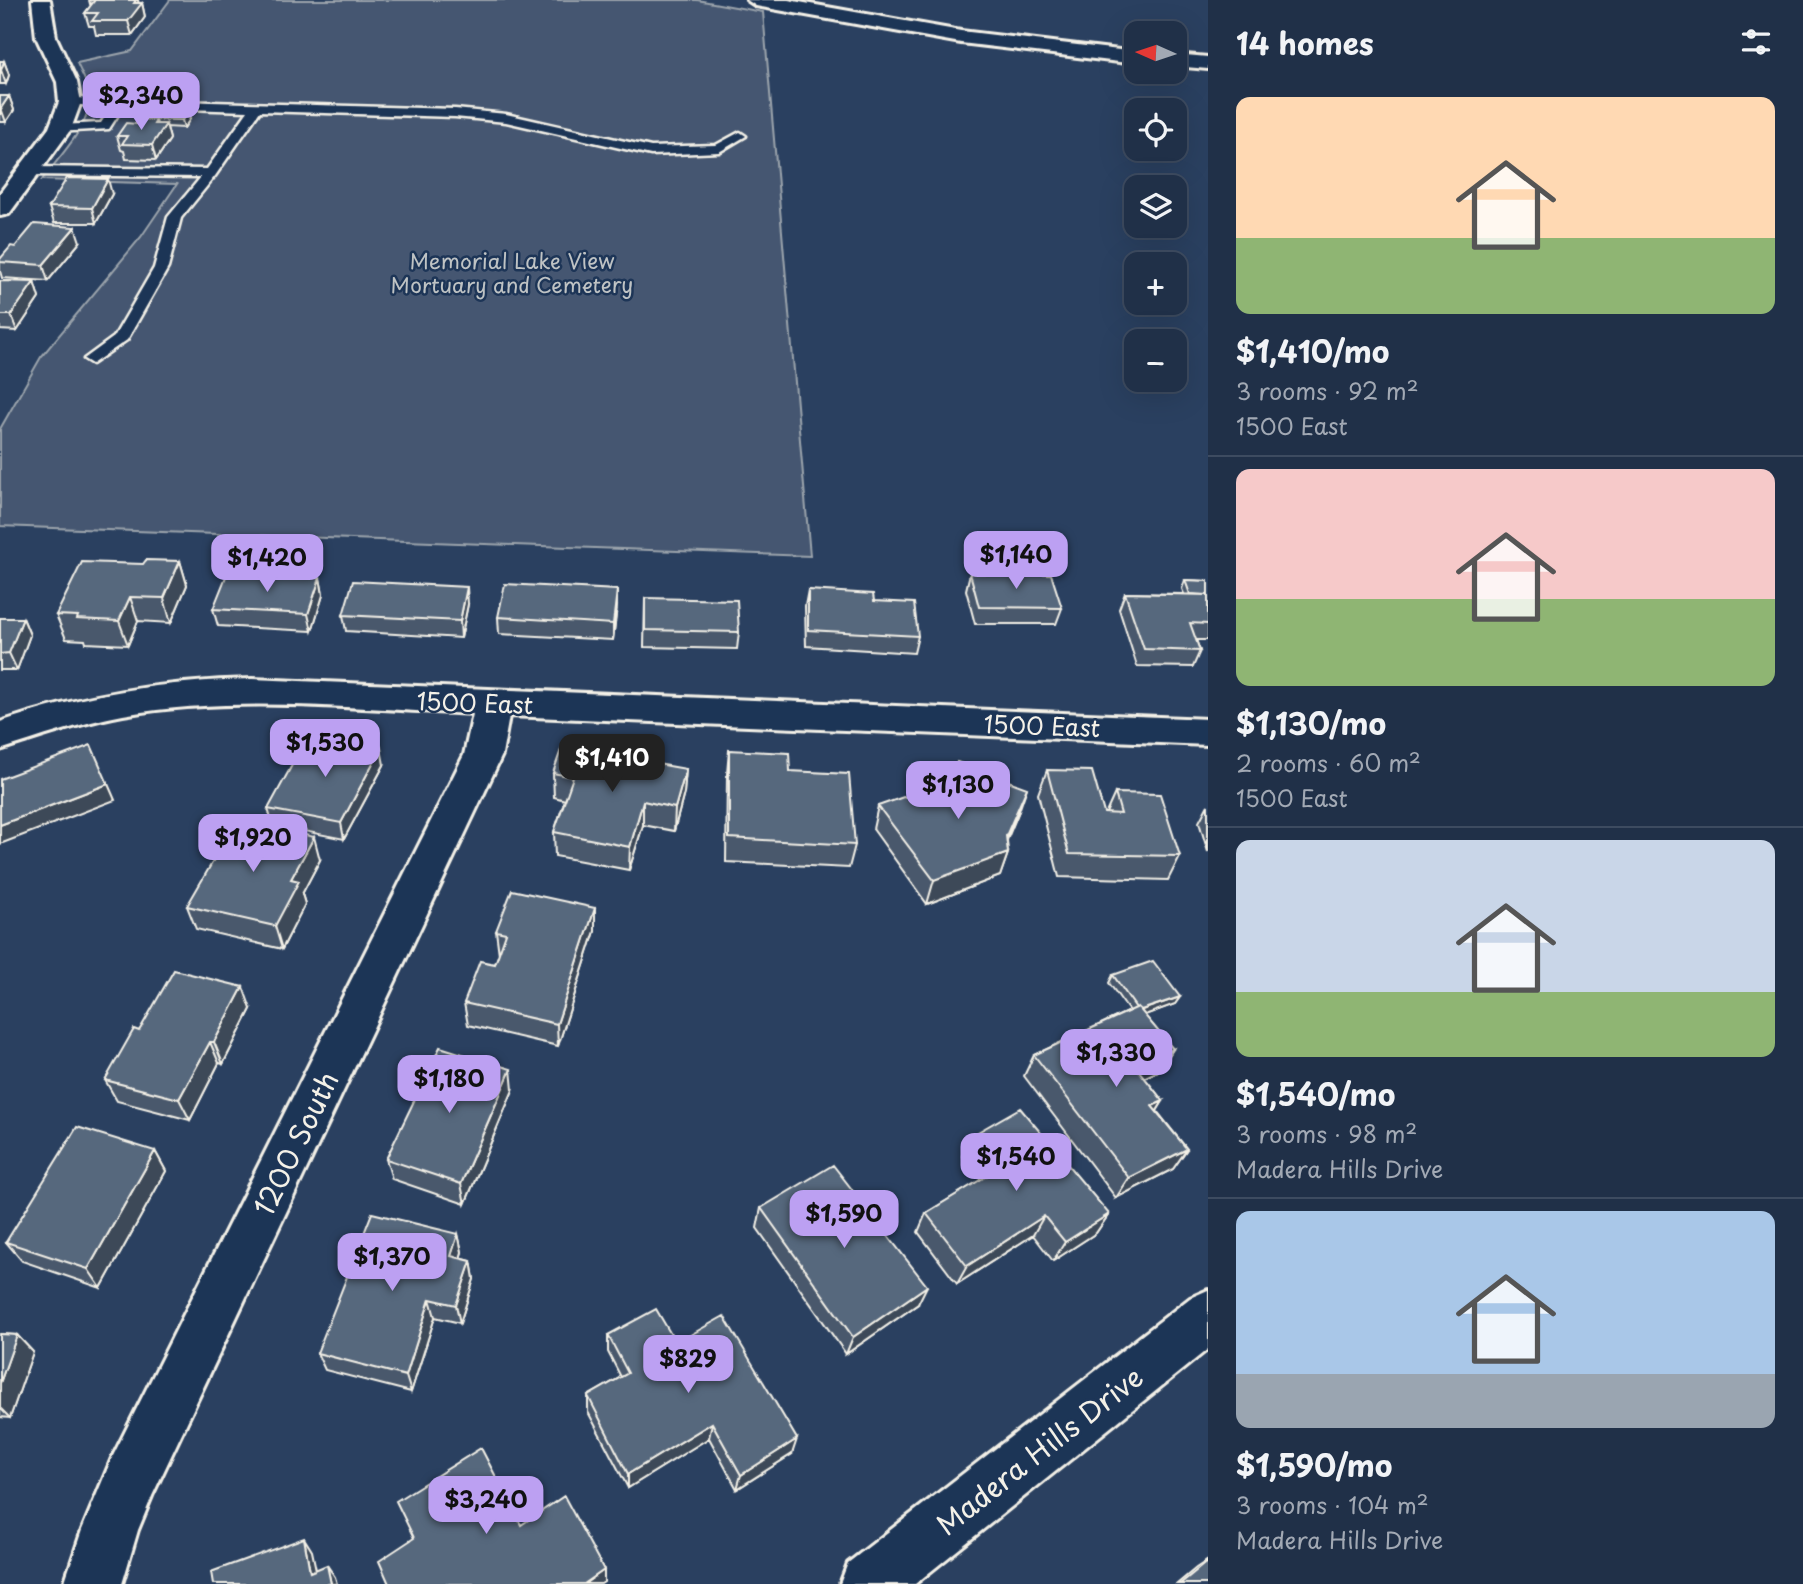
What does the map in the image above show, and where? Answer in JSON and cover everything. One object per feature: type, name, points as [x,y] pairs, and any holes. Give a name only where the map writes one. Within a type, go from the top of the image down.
[{"type":"street","points":[[0,209],[60,129],[70,102],[67,82],[46,37],[41,0]]},
{"type":"street","points":[[755,0],[973,39],[1124,57]]},
{"type":"street","points":[[1187,61],[1208,62]]},
{"type":"street","name":"1500 East","points":[[0,736],[69,713],[159,695],[252,692],[1208,732]]},
{"type":"street","name":"1200 South","points":[[93,1584],[110,1530],[132,1478],[483,755],[493,703]]},
{"type":"street","name":"Madera Hills Drive","points":[[869,1584],[1208,1316]]},
{"type":"lane","points":[[70,102],[482,115],[658,151],[719,148],[740,136]]},
{"type":"lane","points":[[60,129],[106,126],[120,103]]},
{"type":"lane","points":[[92,359],[120,340],[161,268],[172,222],[211,173],[257,106]]},
{"type":"lane","points":[[29,171],[211,173]]},
{"type":"green space","name":"Memorial Lake View Mortuary and Cemetery","points":[[170,0],[697,0],[763,12],[810,556],[0,526],[0,429],[41,357],[141,237],[177,184],[42,180],[75,138],[87,113],[88,89],[77,63],[132,51]]},
{"type":"building","points":[[95,0],[136,0],[134,3],[142,3],[128,21],[92,21],[98,13],[85,13]]},
{"type":"building","points":[[0,96],[9,96],[1,108],[0,108]]},
{"type":"building","points":[[149,110],[188,112],[182,120],[143,119]]},
{"type":"building","points":[[140,119],[156,120],[154,124],[166,124],[152,145],[122,144],[127,136],[117,136],[126,123],[137,124]]},
{"type":"building","points":[[67,178],[108,179],[92,208],[49,207]]},
{"type":"building","points":[[34,224],[75,227],[43,265],[0,262],[11,246],[15,247]]},
{"type":"building","points":[[0,281],[34,282],[11,315],[0,315]]},
{"type":"building","points":[[146,560],[180,561],[164,598],[130,597],[119,621],[56,615],[82,562],[143,564]]},
{"type":"building","points":[[970,573],[1051,574],[1062,608],[979,607]]},
{"type":"building","points":[[227,574],[320,578],[308,614],[213,609]]},
{"type":"building","points":[[1185,580],[1208,581],[1208,595],[1190,594]]},
{"type":"building","points":[[353,581],[467,587],[460,621],[343,615]]},
{"type":"building","points":[[505,584],[617,590],[613,624],[498,617]]},
{"type":"building","points":[[808,590],[873,594],[874,601],[914,603],[918,636],[808,630]]},
{"type":"building","points":[[1125,593],[1208,595],[1208,624],[1190,623],[1200,651],[1144,649]]},
{"type":"building","points":[[645,598],[737,600],[739,632],[645,630]]},
{"type":"building","points":[[0,618],[23,618],[9,653],[0,654]]},
{"type":"building","points":[[309,734],[381,748],[341,823],[268,809]]},
{"type":"building","points":[[91,745],[108,784],[0,825],[0,779]]},
{"type":"building","points":[[562,747],[686,769],[675,808],[643,801],[630,847],[554,832],[573,777],[553,773]]},
{"type":"building","points":[[729,750],[789,753],[790,771],[849,774],[855,845],[729,838]]},
{"type":"building","points":[[957,762],[1027,788],[1006,836],[1008,853],[934,880],[878,806],[915,793],[924,804],[940,799]]},
{"type":"building","points":[[1047,770],[1092,771],[1104,813],[1121,814],[1115,793],[1160,794],[1180,856],[1069,854]]},
{"type":"building","points":[[237,820],[314,837],[291,879],[299,881],[275,926],[187,906]]},
{"type":"building","points":[[512,890],[595,908],[557,1024],[464,1003],[480,961],[495,964],[506,933],[496,931]]},
{"type":"building","points":[[1153,961],[1180,997],[1141,1010],[1136,1008],[1113,975]]},
{"type":"building","points":[[174,970],[243,987],[214,1042],[210,1042],[179,1099],[105,1080],[134,1029],[139,1031]]},
{"type":"building","points":[[1138,1007],[1173,1049],[1136,1067],[1163,1101],[1152,1106],[1187,1149],[1129,1178],[1034,1055]]},
{"type":"building","points":[[440,1047],[511,1069],[461,1184],[386,1159]]},
{"type":"building","points":[[1020,1108],[1109,1214],[1065,1242],[1044,1216],[967,1266],[926,1213],[998,1169],[971,1136]]},
{"type":"building","points":[[77,1127],[155,1151],[88,1269],[6,1242]]},
{"type":"building","points":[[833,1165],[927,1286],[853,1337],[761,1208]]},
{"type":"building","points":[[372,1213],[458,1234],[451,1256],[471,1261],[456,1305],[430,1299],[406,1376],[317,1353]]},
{"type":"building","points":[[656,1309],[676,1343],[724,1316],[797,1439],[741,1475],[712,1423],[628,1474],[588,1396],[628,1373],[608,1335]]},
{"type":"building","points":[[0,1334],[17,1335],[0,1383]]},
{"type":"building","points":[[481,1448],[521,1525],[564,1496],[604,1570],[584,1584],[389,1584],[379,1561],[414,1538],[396,1501]]},
{"type":"building","points":[[304,1538],[310,1572],[327,1565],[331,1584],[213,1584],[211,1572]]},
{"type":"building","points":[[1208,1561],[1208,1584],[1180,1584]]}]
